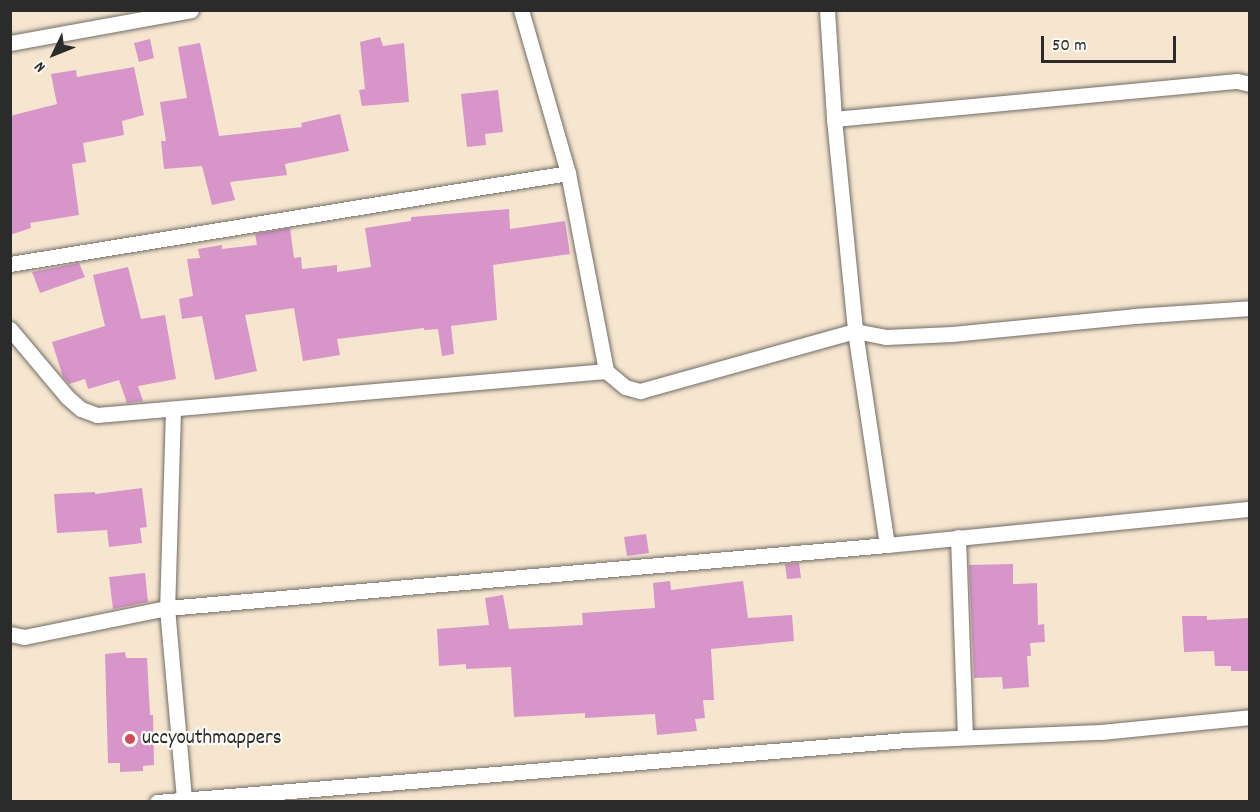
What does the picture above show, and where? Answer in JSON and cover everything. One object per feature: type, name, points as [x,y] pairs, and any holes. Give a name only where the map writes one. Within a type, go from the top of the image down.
[{"type":"street","points":[[10,43],[191,10]]},
{"type":"street","points":[[521,10],[568,173],[606,371],[625,387],[640,391],[855,331],[886,338],[1250,308]]},
{"type":"street","points":[[826,10],[834,119],[855,331],[887,545]]},
{"type":"street","points":[[834,119],[1237,81],[1250,84]]},
{"type":"street","points":[[10,264],[568,173]]},
{"type":"street","points":[[10,329],[67,397],[81,409],[97,415],[606,371]]},
{"type":"street","points":[[172,410],[167,608],[184,798]]},
{"type":"street","points":[[10,634],[24,637],[167,608],[887,545],[1250,509]]},
{"type":"street","points":[[958,537],[964,737]]},
{"type":"street","points":[[157,801],[964,737],[1101,732],[1250,717]]},
{"type":"building","points":[[380,37],[383,46],[404,43],[409,102],[362,106],[359,90],[365,89],[360,42]]},
{"type":"building","points":[[150,39],[154,58],[139,62],[134,43]]},
{"type":"building","points":[[200,43],[219,136],[302,127],[301,123],[340,114],[349,151],[285,164],[287,175],[230,182],[235,200],[212,205],[202,166],[164,169],[161,141],[166,141],[160,102],[187,98],[178,47]]},
{"type":"building","points":[[134,67],[144,115],[122,121],[124,135],[83,143],[86,162],[72,164],[79,215],[30,223],[31,228],[10,235],[10,116],[57,104],[51,74],[76,70],[77,77]]},
{"type":"building","points":[[498,90],[503,132],[485,134],[486,145],[467,147],[461,94]]},
{"type":"building","points":[[509,209],[510,229],[565,221],[570,254],[493,265],[497,320],[451,326],[454,354],[442,356],[438,329],[424,330],[424,328],[337,339],[340,355],[303,361],[294,308],[245,315],[257,371],[215,380],[202,316],[182,319],[179,299],[193,296],[187,259],[200,258],[198,249],[222,245],[222,249],[257,245],[255,234],[290,228],[294,258],[301,257],[302,269],[337,265],[337,272],[371,267],[365,228],[411,221],[411,217]]},
{"type":"building","points":[[79,263],[85,277],[40,293],[32,272]]},
{"type":"building","points":[[128,267],[141,319],[165,315],[176,379],[138,386],[143,401],[127,403],[119,380],[88,389],[85,379],[69,384],[63,377],[52,342],[105,326],[93,275]]},
{"type":"building","points":[[142,488],[147,527],[140,528],[142,543],[109,547],[107,530],[57,533],[54,494],[95,492],[95,494]]},
{"type":"building","points":[[646,534],[649,553],[627,556],[624,537]]},
{"type":"building","points":[[799,563],[801,578],[787,579],[785,564]]},
{"type":"building","points":[[1013,564],[1013,584],[1037,583],[1038,625],[1044,624],[1045,642],[1030,643],[1031,656],[1027,656],[1029,687],[1003,689],[1002,677],[974,678],[969,565]]},
{"type":"building","points":[[145,573],[148,602],[113,609],[109,577]]},
{"type":"building","points":[[670,581],[671,590],[743,581],[748,618],[792,615],[794,641],[711,649],[714,700],[703,700],[705,718],[695,719],[697,731],[657,735],[655,714],[585,718],[585,713],[514,717],[511,667],[466,669],[466,664],[439,666],[437,629],[489,625],[485,598],[503,595],[509,629],[583,625],[582,613],[655,608],[653,583]]},
{"type":"building","points":[[1182,616],[1207,616],[1207,620],[1250,618],[1250,671],[1231,671],[1231,666],[1215,666],[1214,651],[1184,652]]},
{"type":"building","points":[[125,652],[126,658],[147,658],[150,715],[153,715],[154,765],[143,766],[143,771],[120,772],[120,763],[108,763],[105,654]]},
{"type":"place","name":"uccyouthmappers","points":[[130,739]]}]
